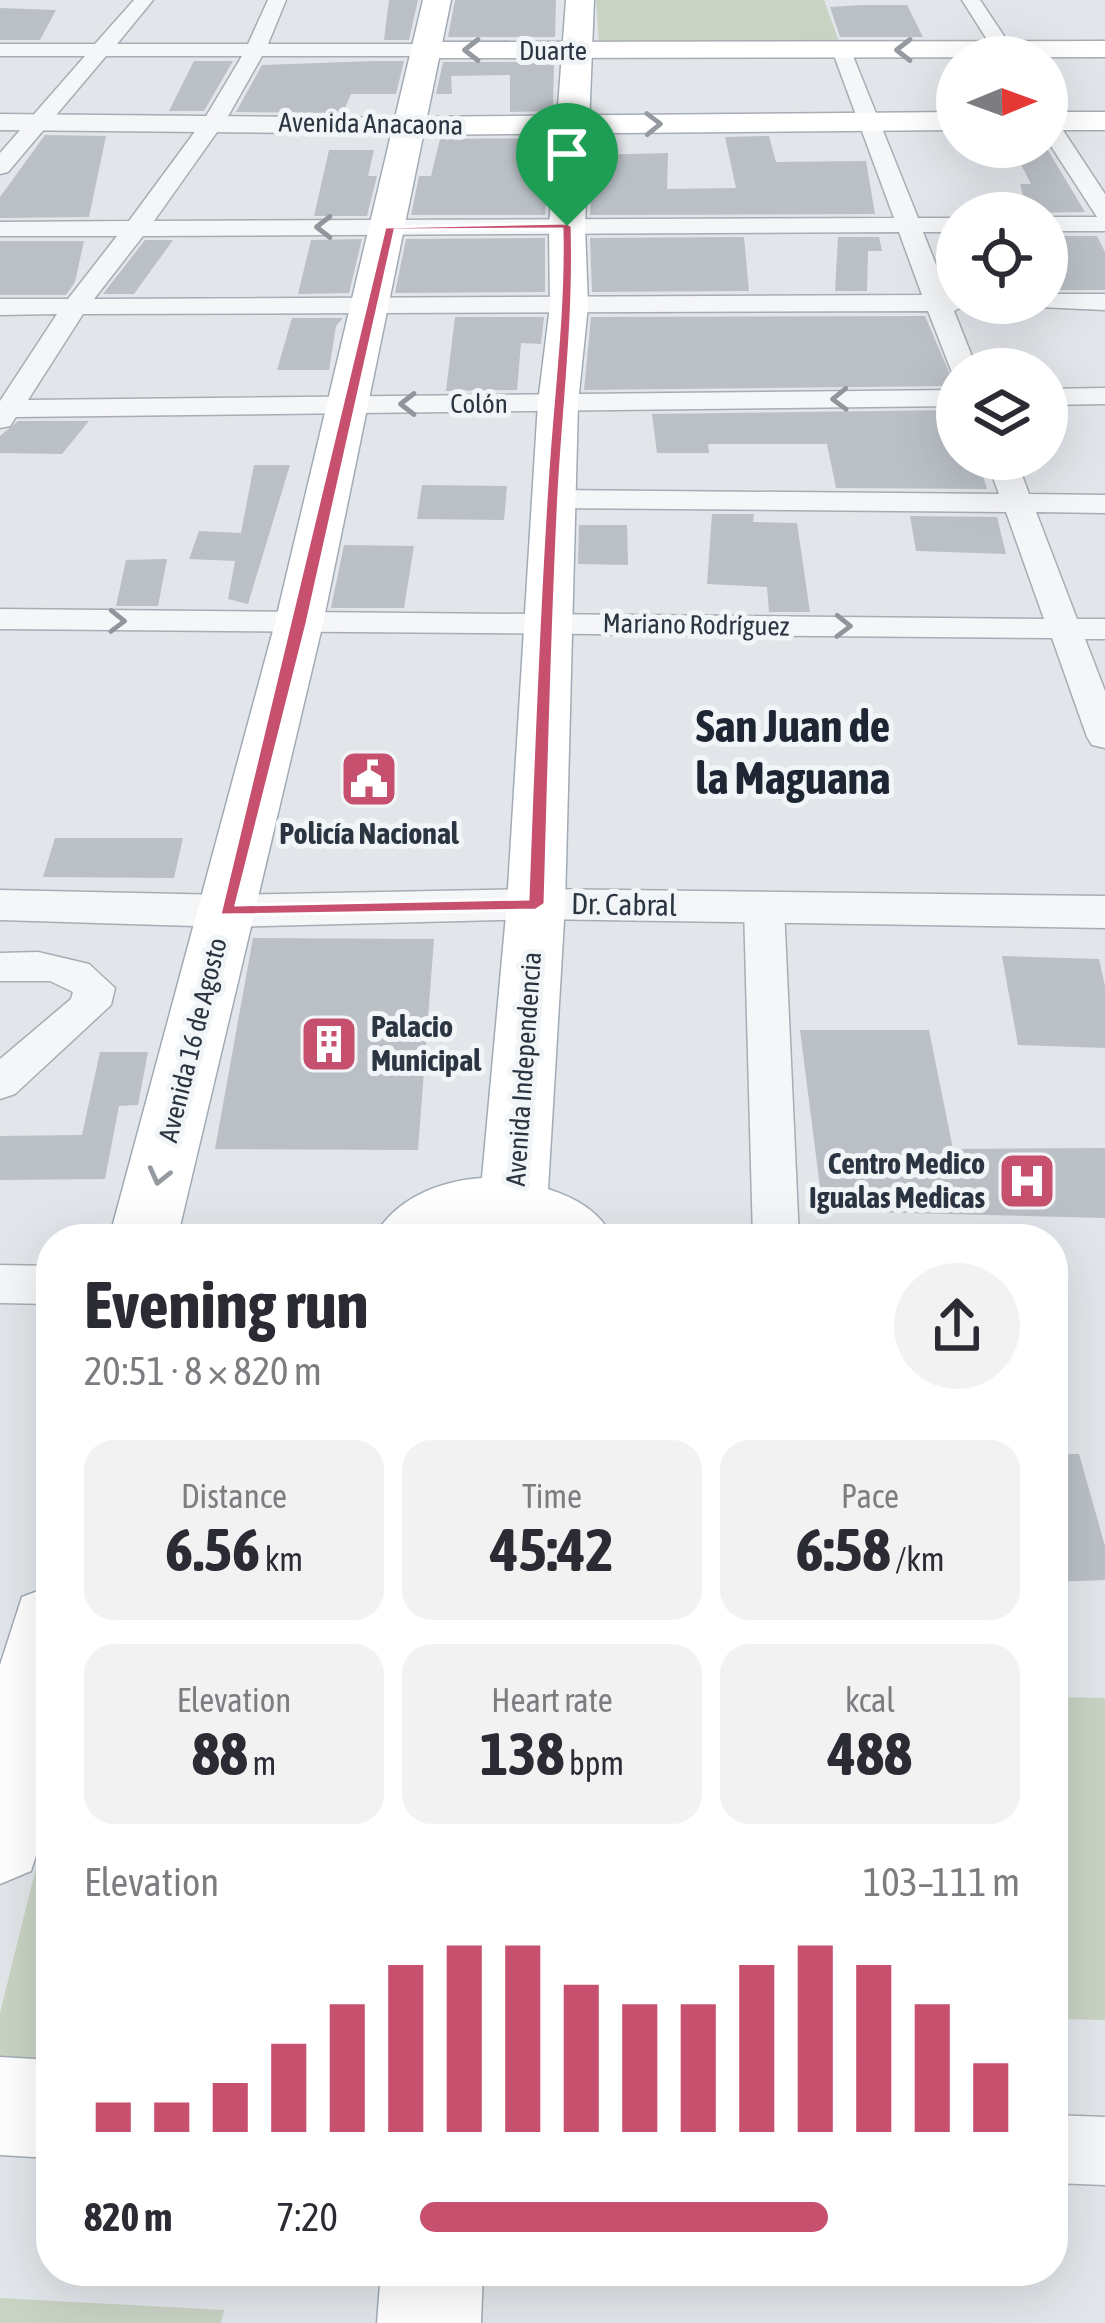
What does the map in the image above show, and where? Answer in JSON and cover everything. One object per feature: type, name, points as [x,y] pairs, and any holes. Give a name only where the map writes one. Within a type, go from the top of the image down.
[{"type":"main road","name":"Avenida 16 de Agosto","points":[[147,1224],[299,623],[437,0]]},
{"type":"main road","name":"Avenida Independencia","points":[[513,1204],[536,904],[545,623],[558,403],[569,306],[567,226],[580,0]]},
{"type":"main road","name":"Duarte","points":[[425,50],[936,52]]},
{"type":"main road","name":"Duarte","points":[[1068,51],[1105,50]]},
{"type":"main road","name":"Avenida Anacaona","points":[[410,126],[936,121]]},
{"type":"main road","points":[[1068,122],[1105,121]]},
{"type":"main road","points":[[427,1224],[442,1213],[477,1204],[513,1204],[542,1212],[559,1224]]},
{"type":"main road","points":[[0,1840],[36,1688]]},
{"type":"main road","points":[[0,2106],[36,2108]]},
{"type":"main road","points":[[430,2323],[431,2286]]},
{"type":"street","points":[[0,167],[144,0]]},
{"type":"street","points":[[3,413],[76,306],[215,122],[259,50],[277,0]]},
{"type":"street","points":[[971,0],[995,36]]},
{"type":"street","name":"Duarte","points":[[0,50],[425,50]]},
{"type":"street","points":[[842,50],[907,225],[936,283]]},
{"type":"street","name":"Avenida Anacaona","points":[[0,122],[410,126]]},
{"type":"street","points":[[1068,155],[1105,212]]},
{"type":"street","points":[[0,229],[936,224]]},
{"type":"street","points":[[1068,224],[1105,224]]},
{"type":"street","points":[[1068,302],[1105,302]]},
{"type":"street","points":[[0,307],[936,303]]},
{"type":"street","points":[[1068,397],[1105,396]]},
{"type":"street","name":"Colón","points":[[3,413],[936,398]]},
{"type":"street","points":[[1010,480],[1105,737]]},
{"type":"street","points":[[554,499],[1105,504]]},
{"type":"street","name":"Mariano Rodríguez","points":[[0,620],[1105,629]]},
{"type":"street","name":"Dr. Cabral","points":[[0,905],[226,911],[536,904],[1105,912]]},
{"type":"street","points":[[764,907],[775,1224]]},
{"type":"street","points":[[0,967],[39,964],[83,975],[94,988],[90,1005],[0,1083]]},
{"type":"street","points":[[0,1283],[36,1284]]},
{"type":"street","points":[[1068,2150],[1105,2151]]},
{"type":"green space","points":[[596,0],[824,0],[840,44],[599,44]]},
{"type":"green space","points":[[1068,1697],[1105,1698],[1105,2020],[1068,2019]]},
{"type":"green space","points":[[36,1868],[36,2073],[0,2071],[0,2013]]},
{"type":"green space","points":[[0,2298],[224,2310],[221,2323],[0,2323]]},
{"type":"building","points":[[389,0],[418,0],[409,40],[384,40]]},
{"type":"building","points":[[455,0],[556,0],[555,37],[448,37]]},
{"type":"building","points":[[907,5],[923,37],[840,37],[830,7]]},
{"type":"building","points":[[0,8],[56,10],[40,40],[0,40]]},
{"type":"building","points":[[194,61],[233,61],[204,111],[169,111]]},
{"type":"building","points":[[404,61],[396,94],[351,94],[343,113],[236,112],[262,65]]},
{"type":"building","points":[[443,62],[554,62],[553,111],[510,112],[510,75],[451,76],[452,94],[436,94]]},
{"type":"building","points":[[45,135],[106,136],[89,217],[0,218],[0,197]]},
{"type":"building","points":[[769,136],[776,162],[866,161],[875,214],[590,215],[592,155],[668,153],[667,189],[736,188],[725,137]]},
{"type":"building","points":[[551,138],[545,215],[411,215],[419,176],[431,176],[440,139]]},
{"type":"building","points":[[329,150],[374,150],[368,176],[377,176],[367,216],[314,216]]},
{"type":"building","points":[[1023,168],[1059,168],[1085,212],[1068,212],[1068,192],[1022,192],[1020,184],[1031,184]]},
{"type":"building","points":[[1068,236],[1097,236],[1105,252],[1105,290],[1068,290]]},
{"type":"building","points":[[744,237],[749,291],[592,292],[590,238]]},
{"type":"building","points":[[838,237],[879,237],[882,251],[868,251],[867,291],[835,291]]},
{"type":"building","points":[[545,238],[545,292],[395,293],[406,239]]},
{"type":"building","points":[[362,239],[349,293],[298,294],[311,240]]},
{"type":"building","points":[[145,240],[173,240],[134,294],[103,294]]},
{"type":"building","points":[[0,241],[84,241],[75,282],[66,295],[0,295]]},
{"type":"building","points":[[925,316],[939,348],[936,386],[584,390],[591,317]]},
{"type":"building","points":[[455,317],[544,317],[541,344],[521,343],[517,390],[446,391]]},
{"type":"building","points":[[292,318],[343,318],[336,326],[329,370],[277,370]]},
{"type":"building","points":[[936,410],[936,480],[984,480],[987,489],[836,488],[827,444],[708,444],[709,453],[657,453],[652,414]]},
{"type":"building","points":[[18,421],[89,421],[62,454],[0,453],[0,436]]},
{"type":"building","points":[[254,465],[290,465],[248,604],[228,599],[235,561],[189,559],[199,531],[241,533]]},
{"type":"building","points":[[422,485],[507,486],[504,520],[417,519]]},
{"type":"building","points":[[712,514],[754,514],[753,522],[797,523],[810,612],[769,612],[767,587],[707,584]]},
{"type":"building","points":[[910,516],[997,517],[1006,554],[916,551]]},
{"type":"building","points":[[579,525],[627,525],[628,565],[578,564]]},
{"type":"building","points":[[344,545],[414,546],[404,608],[331,608]]},
{"type":"building","points":[[167,559],[158,606],[116,606],[126,560]]},
{"type":"building","points":[[55,838],[183,838],[174,878],[43,877]]},
{"type":"building","name":"Palacio Municipal","points":[[253,938],[434,939],[418,1150],[215,1149]]},
{"type":"building","points":[[1002,956],[1099,959],[1105,986],[1105,1048],[1018,1045]]},
{"type":"building","points":[[800,1030],[929,1030],[953,1149],[1105,1148],[1105,1218],[823,1211]]},
{"type":"building","points":[[100,1052],[148,1052],[138,1105],[119,1106],[105,1179],[0,1180],[0,1136],[82,1135]]},
{"type":"building","points":[[1068,1454],[1079,1454],[1105,1546],[1105,1580],[1068,1581]]},
{"type":"place","name":"Policía Nacional","points":[[369,779]]},
{"type":"place","name":"Palacio Municipal","points":[[329,1044]]},
{"type":"place","name":"Centro Medico Igualas Medicas","points":[[1027,1181]]},
{"type":"district","name":"San Juan de la Maguana","points":[[793,752]]},
{"type":"route","points":[[567,226],[569,306],[558,403],[545,623],[536,904],[226,911],[299,623],[390,227],[567,226]]}]
